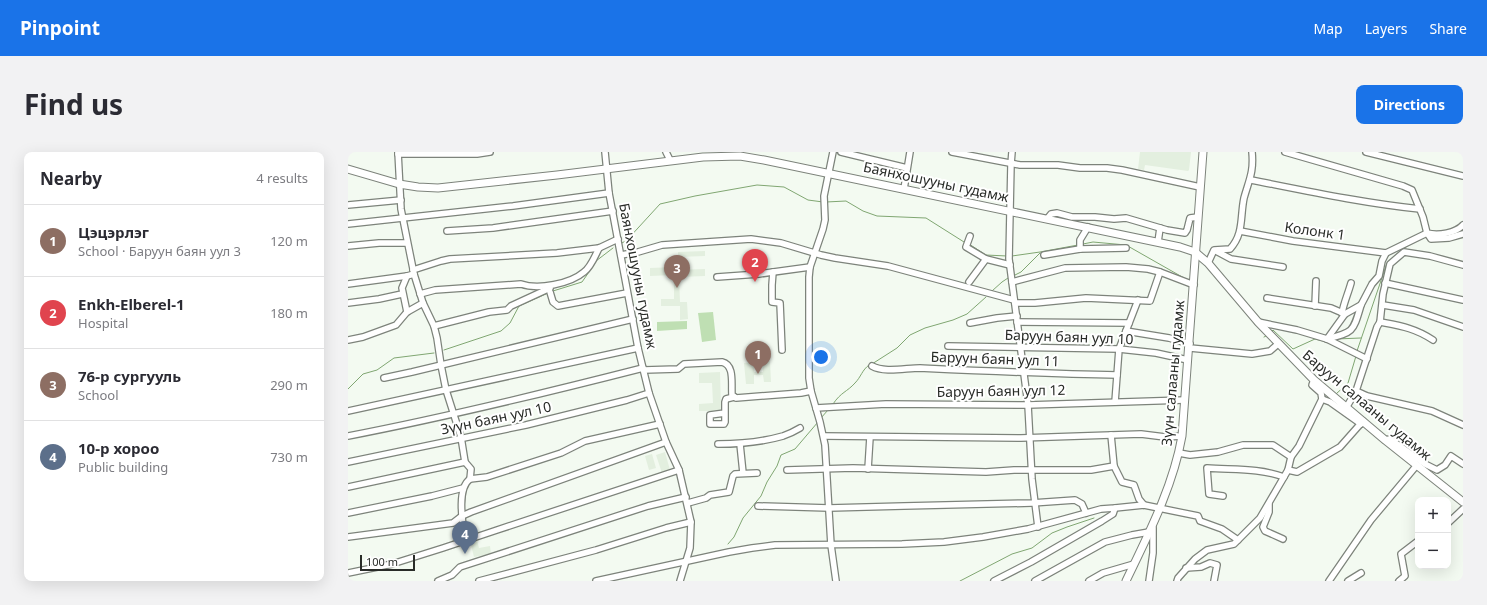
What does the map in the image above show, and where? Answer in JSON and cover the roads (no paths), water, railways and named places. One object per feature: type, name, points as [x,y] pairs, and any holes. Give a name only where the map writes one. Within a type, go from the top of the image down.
[{"type":"main road","points":[[1195,252],[1203,152]]},
{"type":"main road","name":"Баянхошууны гудамж","points":[[606,169],[670,160],[715,156],[740,156],[1088,227],[1180,247],[1195,252]]},
{"type":"main road","points":[[348,169],[399,184],[427,188],[454,187],[606,169]]},
{"type":"main road","name":"Баруун салааны гудамж","points":[[1195,252],[1208,263],[1258,322],[1314,380],[1362,422],[1463,502]]},
{"type":"main road","name":"Зүүн салааны гудамж","points":[[1126,581],[1160,509],[1179,453],[1182,436],[1190,346],[1195,252]]},
{"type":"street","points":[[465,540],[462,516],[463,488],[470,479],[471,469],[465,462],[461,438],[446,390],[434,326],[420,294],[407,243],[402,218],[398,153],[477,154],[490,152]]},
{"type":"street","points":[[605,152],[606,169]]},
{"type":"street","points":[[666,152],[670,160]]},
{"type":"street","points":[[833,152],[824,196],[825,220],[810,267],[809,277],[811,391],[824,436],[831,545],[836,581]]},
{"type":"street","points":[[841,152],[907,168]]},
{"type":"street","points":[[904,189],[910,152]]},
{"type":"street","points":[[952,152],[1011,164],[1058,165],[1080,168],[1107,168],[1122,170],[1200,187]]},
{"type":"street","points":[[1012,152],[1010,259],[1028,405],[1034,503],[1038,527]]},
{"type":"street","points":[[1214,250],[1230,249],[1236,243],[1240,231],[1244,199],[1251,180],[1254,164],[1252,152]]},
{"type":"street","points":[[1285,152],[1403,186],[1412,190],[1431,239],[1449,238],[1463,234]]},
{"type":"street","points":[[1366,152],[1463,176]]},
{"type":"street","name":"Баянхошууны гудамж","points":[[606,169],[627,293],[643,369],[649,393],[666,442],[679,470],[688,503],[691,522],[690,548],[680,581]]},
{"type":"street","points":[[1251,180],[1333,197],[1420,209]]},
{"type":"street","points":[[348,224],[513,206],[609,193]]},
{"type":"street","points":[[348,205],[401,200]]},
{"type":"street","points":[[447,231],[493,228],[613,211]]},
{"type":"street","points":[[1047,219],[1051,214],[1058,213],[1072,217],[1114,219],[1126,218],[1184,233],[1187,230],[1190,218],[1198,216]]},
{"type":"street","points":[[1327,338],[1351,331],[1355,326],[1361,305],[1372,284],[1379,276],[1382,261],[1386,253],[1432,234],[1459,230],[1463,225]]},
{"type":"street","points":[[1079,245],[1082,235],[1088,227]]},
{"type":"street","points":[[1158,242],[1160,228]]},
{"type":"street","name":"Колонк 1","points":[[1240,231],[1293,241],[1386,253]]},
{"type":"street","points":[[970,236],[966,247],[986,259],[1010,259]]},
{"type":"street","points":[[621,255],[662,245],[751,238],[781,243],[835,258],[888,266],[1014,301],[1035,303],[1086,298],[1150,301],[1160,272]]},
{"type":"street","points":[[348,246],[379,243],[407,243]]},
{"type":"street","points":[[348,284],[407,276],[441,260],[557,253],[599,248],[619,243]]},
{"type":"street","points":[[1044,255],[1079,245],[1126,248]]},
{"type":"street","points":[[434,326],[489,312],[507,310],[511,306],[584,272],[599,248]]},
{"type":"street","points":[[1208,263],[1214,250]]},
{"type":"street","points":[[1214,250],[1231,259],[1283,267]]},
{"type":"street","points":[[1346,408],[1356,391],[1380,322],[1383,294],[1390,264],[1404,252],[1430,256],[1463,265]]},
{"type":"street","points":[[970,282],[986,259]]},
{"type":"street","points":[[717,277],[810,267]]},
{"type":"street","points":[[1012,282],[1065,268],[1126,267],[1148,269],[1160,272],[1194,285]]},
{"type":"street","points":[[773,272],[772,302],[780,303],[782,350]]},
{"type":"street","points":[[407,276],[402,288],[402,294],[407,312]]},
{"type":"street","points":[[1315,306],[1316,281]]},
{"type":"street","points":[[1327,338],[1343,314],[1344,301],[1351,283]]},
{"type":"street","points":[[1385,283],[1463,300]]},
{"type":"street","points":[[420,294],[435,290],[521,284],[526,286],[554,286]]},
{"type":"street","points":[[550,292],[553,302],[558,306],[627,293]]},
{"type":"street","points":[[348,304],[402,294]]},
{"type":"street","points":[[1267,298],[1331,308],[1343,314]]},
{"type":"street","points":[[1115,402],[1119,349],[1138,300]]},
{"type":"street","points":[[348,340],[363,337],[396,325],[407,312],[423,303]]},
{"type":"street","points":[[1343,314],[1361,305]]},
{"type":"street","points":[[1383,305],[1414,310],[1463,327]]},
{"type":"street","points":[[970,324],[997,318],[1129,324]]},
{"type":"street","points":[[384,378],[633,319]]},
{"type":"street","points":[[1258,322],[1327,338],[1367,359]]},
{"type":"street","points":[[1380,322],[1422,332],[1433,340]]},
{"type":"street","points":[[1126,331],[1169,338],[1190,346],[1252,354],[1270,351],[1278,344]]},
{"type":"street","name":"Баруун баян уул 10","points":[[948,346],[1119,349],[1188,360]]},
{"type":"street","points":[[348,411],[638,348]]},
{"type":"street","name":"Зүүн баян уул 10","points":[[348,436],[420,422],[643,369],[678,369],[684,364],[711,362],[727,363],[731,368],[732,395],[734,397]]},
{"type":"street","name":"Баруун баян уул 11","points":[[872,366],[876,369],[911,368],[1117,375]]},
{"type":"street","points":[[1178,581],[1178,578],[1195,559],[1207,550],[1234,544],[1260,518],[1288,470],[1292,457],[1322,399],[1321,394],[1312,385],[1314,380]]},
{"type":"street","points":[[725,413],[726,399],[734,397],[801,393],[811,391]]},
{"type":"street","points":[[1356,391],[1367,396],[1432,411],[1463,425]]},
{"type":"street","name":"Зүүн баян уул 10","points":[[348,462],[526,425],[627,400],[649,393]]},
{"type":"street","points":[[1288,470],[1298,472],[1340,448],[1362,422],[1330,402],[1322,399]]},
{"type":"street","name":"Баруун баян уул 12","points":[[816,408],[886,404],[1028,405],[1185,400]]},
{"type":"street","points":[[470,479],[487,477],[560,453],[585,441],[660,424]]},
{"type":"street","points":[[718,444],[740,444],[784,436],[800,428]]},
{"type":"street","points":[[824,436],[1030,438],[1112,435],[1182,436]]},
{"type":"street","points":[[1112,435],[1114,466],[1122,482],[1134,485],[1139,499],[1144,506]]},
{"type":"street","points":[[868,469],[870,437]]},
{"type":"street","points":[[1385,440],[1390,439],[1425,464],[1437,470],[1445,465],[1451,456],[1463,464]]},
{"type":"street","points":[[348,537],[454,523],[462,516],[666,442]]},
{"type":"street","points":[[740,444],[743,473]]},
{"type":"street","points":[[1179,453],[1190,455],[1218,452],[1244,445],[1272,445],[1292,457]]},
{"type":"street","points":[[348,487],[465,462]]},
{"type":"street","points":[[1329,581],[1371,520],[1417,465]]},
{"type":"street","points":[[787,470],[868,469],[986,472],[1014,470],[1091,470],[1114,466]]},
{"type":"street","points":[[1223,496],[1209,494],[1207,468],[1244,469],[1273,473],[1284,477]]},
{"type":"street","points":[[348,573],[392,564],[679,470]]},
{"type":"street","points":[[688,503],[706,498],[710,495],[729,492],[733,476],[738,473],[757,473]]},
{"type":"street","points":[[348,513],[432,496],[463,488]]},
{"type":"street","points":[[438,581],[446,579],[460,567],[648,506],[686,497]]},
{"type":"street","points":[[758,506],[829,508],[1034,503],[1075,500],[1082,504],[1086,513]]},
{"type":"street","points":[[1269,503],[1269,512],[1263,527],[1265,531],[1283,539]]},
{"type":"street","points":[[596,581],[698,558],[774,545],[902,544],[944,542],[983,537],[1038,527],[1086,513],[1115,508],[1144,506],[1198,516],[1200,521],[1222,529],[1238,540]]},
{"type":"street","points":[[994,581],[1031,562],[1102,521],[1113,514],[1115,508]]},
{"type":"street","points":[[1451,520],[1463,509]]},
{"type":"street","points":[[479,581],[596,550],[666,528],[691,522]]},
{"type":"street","points":[[1149,581],[1153,524]]},
{"type":"street","points":[[1035,581],[1105,542],[1132,534],[1149,532]]},
{"type":"street","points":[[1399,581],[1404,576],[1401,554],[1415,543]]},
{"type":"street","points":[[690,548],[692,554],[698,558]]},
{"type":"street","points":[[1186,568],[1201,567],[1210,563],[1218,565],[1214,581]]},
{"type":"street","points":[[1090,581],[1103,573],[1134,564]]},
{"type":"street","points":[[453,574],[454,581]]},
{"type":"street","points":[[1348,581],[1361,574]]},
{"type":"waterway","points":[[622,243],[627,240],[660,204],[695,196],[757,185],[784,187],[808,200],[823,202]]},
{"type":"waterway","points":[[826,202],[846,201],[863,211],[877,216],[926,218],[964,242]]},
{"type":"waterway","points":[[1083,244],[1093,242],[1126,245],[1184,278]]},
{"type":"waterway","points":[[1357,351],[1387,263],[1400,251],[1412,243]]},
{"type":"waterway","points":[[969,244],[986,255],[1007,256]]},
{"type":"waterway","points":[[1012,256],[1078,245]]},
{"type":"waterway","points":[[596,261],[613,248]]},
{"type":"waterway","points":[[1015,275],[1021,272],[1040,253]]},
{"type":"waterway","points":[[553,291],[582,282],[589,272]]},
{"type":"waterway","points":[[992,291],[1008,278]]},
{"type":"waterway","points":[[444,350],[501,331],[510,323],[519,306],[548,293]]},
{"type":"waterway","points":[[872,364],[897,348],[910,335],[925,328],[953,320],[967,314],[986,297]]},
{"type":"waterway","points":[[1272,331],[1273,330],[1293,349],[1315,339],[1327,342]]},
{"type":"waterway","points":[[1336,339],[1361,338]]},
{"type":"waterway","points":[[348,389],[363,374],[377,370],[394,358],[434,353]]},
{"type":"waterway","points":[[1336,394],[1348,383],[1356,356]]},
{"type":"waterway","points":[[833,404],[855,383],[869,365]]},
{"type":"waterway","points":[[821,418],[828,410]]},
{"type":"waterway","points":[[728,544],[734,537],[743,518],[761,496],[767,482],[777,466],[781,455],[795,449],[818,422]]},
{"type":"waterway","points":[[960,581],[1012,554],[1032,548],[1052,533],[1094,518]]},
{"type":"place","name":"Enkh-Elberel-1","points":[[755,282]]},
{"type":"place","name":"76-р сургууль","points":[[677,288]]},
{"type":"place","name":"Цэцэрлэг","points":[[758,374]]},
{"type":"place","name":"10-р хороо","points":[[465,554]]}]
